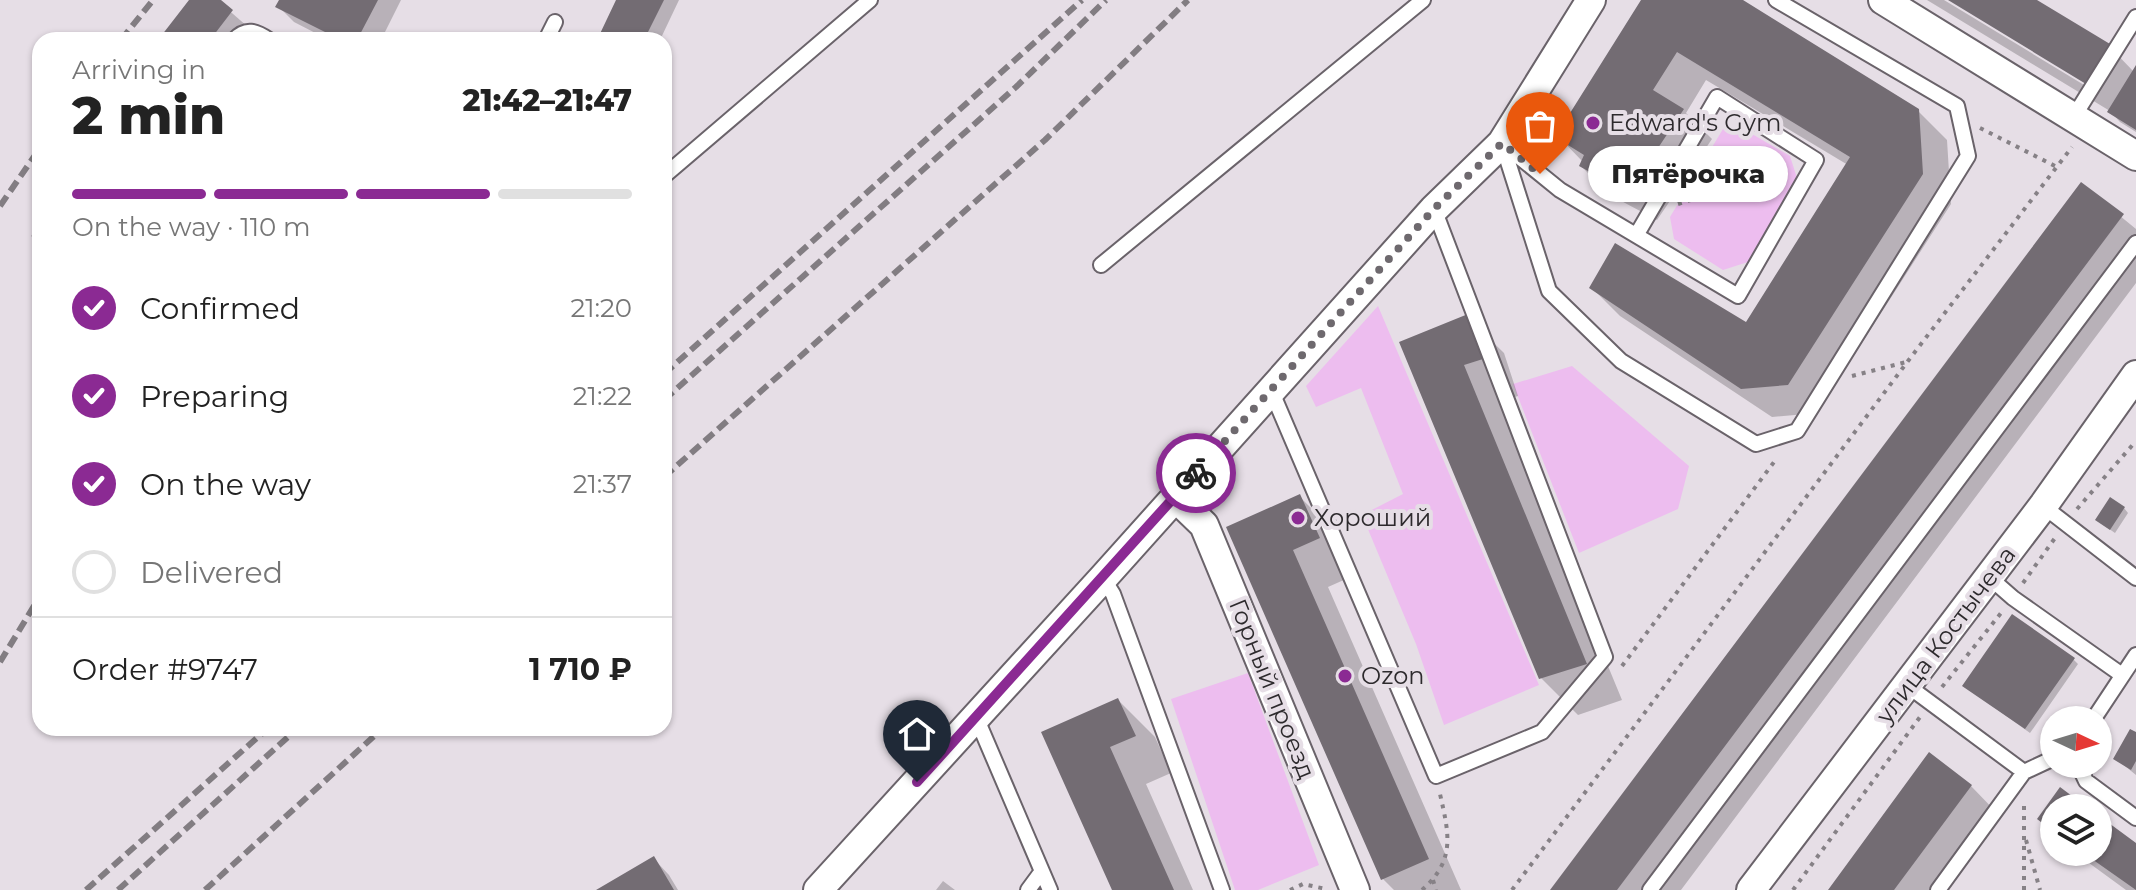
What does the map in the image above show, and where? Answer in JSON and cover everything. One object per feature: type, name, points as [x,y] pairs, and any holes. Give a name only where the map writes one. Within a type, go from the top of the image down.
[{"type":"street","points":[[818,890],[1434,209],[1502,143],[1591,0]]},
{"type":"street","points":[[1883,0],[2136,156]]},
{"type":"street","name":"улица Костычева","points":[[1751,890],[1989,577],[2055,514],[2136,375]]},
{"type":"street","name":"Горный проезд","points":[[1175,497],[1204,525],[1355,890]]},
{"type":"lane","points":[[672,169],[870,0]]},
{"type":"lane","points":[[1101,265],[1423,0]]},
{"type":"lane","points":[[1502,143],[1549,291],[1621,361],[1756,444],[1797,431],[1968,156],[1957,106],[1776,0]]},
{"type":"lane","points":[[2081,122],[2136,17]]},
{"type":"lane","points":[[550,32],[555,22]]},
{"type":"lane","points":[[1502,143],[1560,190],[1738,296],[1816,160],[1717,97],[1637,234]]},
{"type":"lane","points":[[1271,390],[1436,776],[1542,732],[1605,657],[1434,209]]},
{"type":"lane","points":[[1650,890],[2136,243]]},
{"type":"lane","points":[[2055,514],[2136,578]]},
{"type":"lane","points":[[1989,577],[2013,598],[2122,675]]},
{"type":"lane","points":[[1103,578],[1113,594],[1222,890]]},
{"type":"lane","points":[[2102,706],[2136,655]]},
{"type":"lane","points":[[1908,686],[2024,772]]},
{"type":"lane","points":[[976,717],[1050,890]]},
{"type":"lane","points":[[1938,890],[2024,772],[2040,765]]},
{"type":"lane","points":[[2085,778],[2136,818]]},
{"type":"lane","points":[[1028,890],[1042,871]]},
{"type":"path","points":[[1960,118],[2057,167]]},
{"type":"path","points":[[1512,890],[2057,167],[2081,122]]},
{"type":"path","points":[[1649,213],[1816,160]]},
{"type":"path","points":[[1826,383],[1908,361]]},
{"type":"path","points":[[1619,671],[1797,431]]},
{"type":"path","points":[[1793,890],[1932,701],[2013,598],[2055,514],[2136,441]]},
{"type":"path","points":[[2024,772],[2024,890]]},
{"type":"path","points":[[1422,890],[1445,862],[1449,835],[1436,776]]},
{"type":"path","points":[[2024,834],[2040,890]]},
{"type":"path","points":[[1433,880],[1436,890]]},
{"type":"path","points":[[1290,890],[1303,884],[1328,890]]},
{"type":"shaded area","points":[[1740,127],[1790,156],[1797,178],[1751,261],[1723,270],[1674,239],[1670,217],[1723,129]]},
{"type":"shaded area","points":[[1378,306],[1539,685],[1444,725],[1416,644],[1362,515],[1403,494],[1361,388],[1316,407],[1306,386]]},
{"type":"shaded area","points":[[1572,366],[1689,466],[1678,509],[1579,553],[1513,384]]},
{"type":"shaded area","points":[[1248,673],[1319,865],[1258,890],[1235,890],[1171,699]]},
{"type":"building","points":[[189,0],[221,0],[233,10],[216,32],[164,32]]},
{"type":"building","points":[[279,0],[378,0],[361,32],[325,32],[275,7]]},
{"type":"building","points":[[616,0],[664,0],[648,32],[601,32]]},
{"type":"building","points":[[1641,0],[1743,0],[1919,109],[1923,174],[1788,385],[1741,389],[1589,288],[1615,243],[1746,322],[1850,157],[1677,52],[1653,90],[1684,109],[1628,193],[1579,166],[1584,155],[1555,137]]},
{"type":"building","points":[[1948,0],[2037,0],[2110,44],[2086,84]]},
{"type":"building","points":[[2136,65],[2136,130],[2107,112]]},
{"type":"building","points":[[2081,182],[2124,214],[1617,890],[1550,890]]},
{"type":"building","points":[[1468,314],[1483,359],[1464,365],[1587,664],[1539,679],[1399,342]]},
{"type":"building","points":[[1300,494],[1320,538],[1293,550],[1429,859],[1381,880],[1226,527]]},
{"type":"building","points":[[2110,497],[2125,507],[2110,530],[2095,520]]},
{"type":"building","points":[[2012,614],[2075,658],[2025,729],[1962,686]]},
{"type":"building","points":[[1118,698],[1136,736],[1110,747],[1174,890],[1112,890],[1041,732]]},
{"type":"building","points":[[2130,729],[2136,732],[2136,761],[2131,770],[2113,759]]},
{"type":"building","points":[[1929,752],[1972,785],[1894,890],[1828,890]]},
{"type":"building","points":[[2060,787],[2069,794],[2055,794]]},
{"type":"building","points":[[2112,825],[2136,843],[2136,890],[2102,866],[2112,866]]},
{"type":"building","points":[[654,856],[674,890],[596,890]]},
{"type":"railway","points":[[127,32],[153,0]]},
{"type":"railway","points":[[672,367],[1082,0]]},
{"type":"railway","points":[[672,393],[1016,87],[1106,0]]},
{"type":"railway","points":[[672,470],[1045,140],[1188,0]]},
{"type":"railway","points":[[0,206],[32,160]]},
{"type":"railway","points":[[0,662],[32,609]]},
{"type":"railway","points":[[86,890],[259,736]]},
{"type":"railway","points":[[118,890],[289,736]]},
{"type":"railway","points":[[205,890],[374,736]]},
{"type":"way so far","points":[[1196,473],[1434,209],[1502,143],[1540,174]]},
{"type":"place","name":"Edward's Gym","points":[[1593,123]]},
{"type":"place","name":"Пятёрочка","points":[[1540,174]]},
{"type":"place","name":"Хороший","points":[[1298,518]]},
{"type":"place","name":"Ozon","points":[[1345,676]]},
{"type":"route","points":[[917,782],[1196,473]]}]
